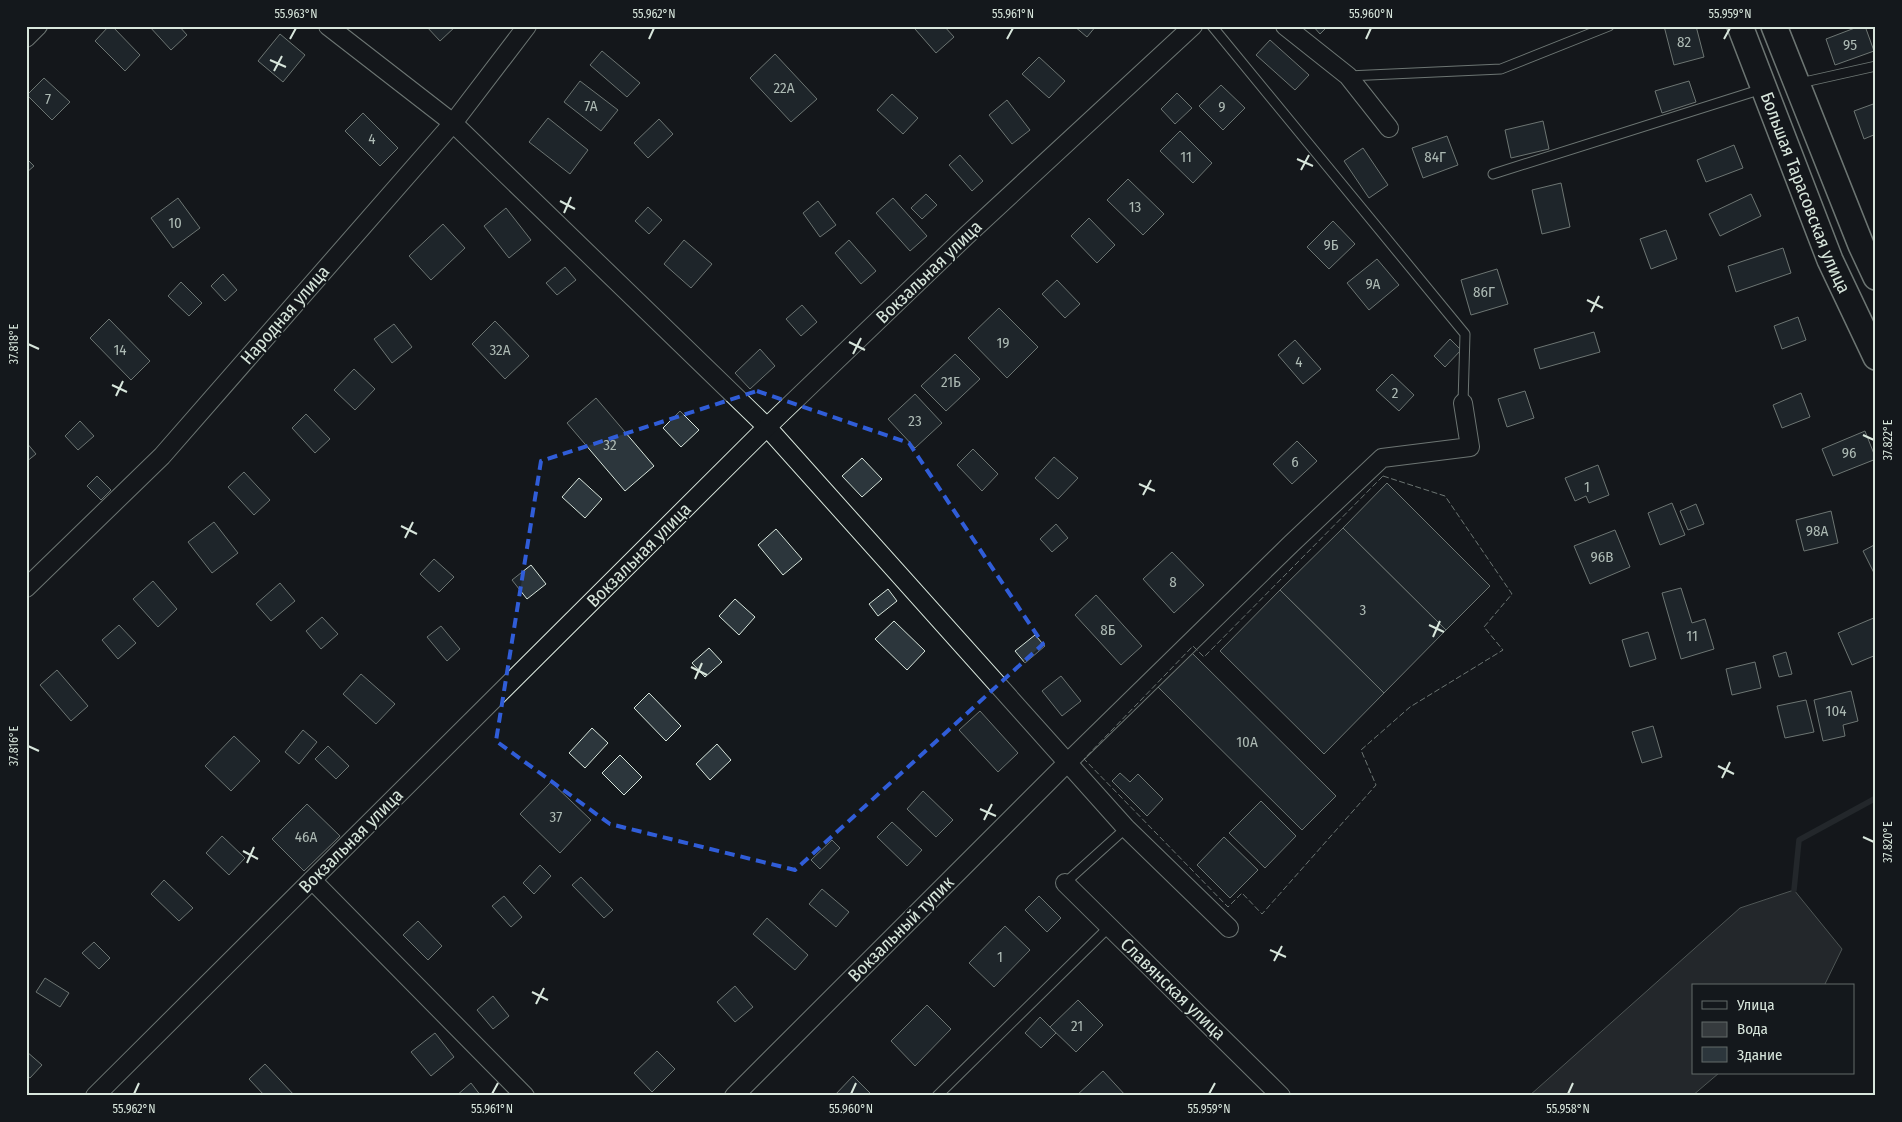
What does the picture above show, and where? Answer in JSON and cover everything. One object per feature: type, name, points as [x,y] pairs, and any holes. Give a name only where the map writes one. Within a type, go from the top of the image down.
[{"type":"street","points":[[26,38],[38,26]]},
{"type":"street","points":[[328,26],[453,124],[768,427],[1126,828],[1230,928]]},
{"type":"street","name":"Народная улица","points":[[27,584],[162,456],[453,124],[526,26]]},
{"type":"street","name":"Вокзальная улица","points":[[95,1096],[768,427],[966,236],[1194,26]]},
{"type":"street","points":[[1285,26],[1348,76],[1389,128]]},
{"type":"street","name":"Большая Тарасовская улица","points":[[1740,26],[1830,260],[1876,357]]},
{"type":"street","name":"Большая Тарасовская улица","points":[[1774,26],[1861,245],[1876,277]]},
{"type":"street","name":"Вокзальный тупик","points":[[734,1096],[1068,762],[1291,544],[1382,458],[1470,447],[1463,403]]},
{"type":"street","points":[[312,880],[525,1096]]},
{"type":"street","name":"Славянская улица","points":[[1065,883],[1281,1096]]},
{"type":"lane","points":[[1212,26],[1464,334],[1463,403]]},
{"type":"lane","points":[[1348,76],[1501,69],[1609,26]]},
{"type":"lane","points":[[1797,84],[1876,66]]},
{"type":"lane","points":[[1493,174],[1763,89]]},
{"type":"lane","points":[[1065,883],[1126,828]]},
{"type":"lane","points":[[937,1096],[1109,927]]},
{"type":"highlighted area","points":[[757,391],[909,443],[1043,644],[795,870],[610,824],[496,741],[541,461]]},
{"type":"water","points":[[1794,890],[1842,949],[1825,984],[1692,984],[1692,1074],[1718,1074],[1692,1096],[1529,1096],[1740,908]]},
{"type":"building","points":[[109,26],[112,26],[140,55],[125,71],[95,41]]},
{"type":"building","points":[[149,26],[179,26],[187,35],[171,50]]},
{"type":"building","points":[[426,26],[456,26],[440,41]]},
{"type":"building","points":[[918,26],[944,26],[954,37],[936,53],[915,29]]},
{"type":"building","points":[[1074,26],[1096,26],[1087,37]]},
{"type":"building","points":[[1313,26],[1328,26],[1320,34]]},
{"type":"building","points":[[1664,26],[1696,26],[1704,57],[1674,65]]},
{"type":"building","points":[[1860,26],[1865,26],[1874,51],[1835,65],[1826,39]]},
{"type":"building","points":[[280,34],[305,55],[283,82],[258,61]]},
{"type":"building","points":[[1270,40],[1309,75],[1295,90],[1256,55]]},
{"type":"building","points":[[602,51],[640,83],[627,97],[590,65]]},
{"type":"building","points":[[775,54],[817,99],[791,122],[750,78]]},
{"type":"building","points":[[1039,57],[1065,81],[1049,98],[1022,74]]},
{"type":"building","points":[[44,78],[70,102],[52,120],[27,95]]},
{"type":"building","points":[[580,81],[618,110],[601,131],[564,102]]},
{"type":"building","points":[[1689,81],[1696,102],[1662,113],[1655,91]]},
{"type":"building","points":[[1221,85],[1245,108],[1223,130],[1199,106]]},
{"type":"building","points":[[1177,93],[1192,108],[1175,124],[1161,109]]},
{"type":"building","points":[[892,94],[918,118],[903,134],[877,110]]},
{"type":"building","points":[[1007,100],[1030,130],[1012,144],[989,115]]},
{"type":"building","points":[[1876,103],[1876,134],[1864,139],[1854,111]]},
{"type":"building","points":[[363,113],[398,148],[380,166],[345,131]]},
{"type":"building","points":[[548,118],[588,150],[570,174],[529,142]]},
{"type":"building","points":[[659,119],[673,134],[648,158],[634,143]]},
{"type":"building","points":[[1543,121],[1549,149],[1511,158],[1505,130]]},
{"type":"building","points":[[1180,131],[1212,163],[1193,183],[1160,151]]},
{"type":"building","points":[[1447,136],[1458,165],[1423,178],[1412,148]]},
{"type":"building","points":[[1734,145],[1743,168],[1706,182],[1697,160]]},
{"type":"building","points":[[1363,148],[1388,185],[1369,198],[1344,161]]},
{"type":"building","points":[[960,155],[983,181],[972,191],[949,165]]},
{"type":"building","points":[[26,158],[34,166],[26,173]]},
{"type":"building","points":[[1128,179],[1164,214],[1143,235],[1107,200]]},
{"type":"building","points":[[1561,183],[1570,227],[1542,234],[1532,190]]},
{"type":"building","points":[[926,194],[937,205],[922,219],[911,208]]},
{"type":"building","points":[[1751,194],[1761,216],[1720,236],[1709,214]]},
{"type":"building","points":[[178,198],[200,228],[173,248],[151,218]]},
{"type":"building","points":[[893,198],[927,236],[910,251],[876,213]]},
{"type":"building","points":[[818,201],[836,225],[820,237],[803,213]]},
{"type":"building","points":[[648,207],[662,220],[649,234],[635,221]]},
{"type":"building","points":[[506,208],[531,240],[509,258],[484,226]]},
{"type":"building","points":[[1089,218],[1115,245],[1097,263],[1071,236]]},
{"type":"building","points":[[1333,221],[1355,244],[1329,269],[1307,247]]},
{"type":"building","points":[[443,224],[465,248],[431,280],[409,256]]},
{"type":"building","points":[[1666,230],[1677,259],[1651,269],[1640,239]]},
{"type":"building","points":[[684,240],[712,264],[691,288],[664,264]]},
{"type":"building","points":[[849,240],[876,271],[861,284],[835,253]]},
{"type":"building","points":[[1783,248],[1791,273],[1736,292],[1728,266]]},
{"type":"building","points":[[1377,259],[1399,285],[1369,310],[1347,283]]},
{"type":"building","points":[[565,267],[576,280],[557,295],[546,283]]},
{"type":"building","points":[[1497,269],[1508,304],[1471,315],[1461,280]]},
{"type":"building","points":[[223,274],[237,290],[225,301],[211,286]]},
{"type":"building","points":[[1057,280],[1080,304],[1065,318],[1042,294]]},
{"type":"building","points":[[181,282],[202,303],[189,316],[168,296]]},
{"type":"building","points":[[802,305],[817,322],[801,336],[786,319]]},
{"type":"building","points":[[999,308],[1038,347],[1007,378],[968,338]]},
{"type":"building","points":[[1798,317],[1806,340],[1782,349],[1774,326]]},
{"type":"building","points":[[109,319],[150,361],[131,380],[90,338]]},
{"type":"building","points":[[495,321],[529,356],[505,379],[472,344]]},
{"type":"building","points":[[394,324],[412,347],[392,363],[374,339]]},
{"type":"building","points":[[1594,332],[1600,352],[1540,369],[1534,349]]},
{"type":"building","points":[[1450,339],[1461,350],[1445,367],[1434,356]]},
{"type":"building","points":[[1295,340],[1321,369],[1303,384],[1278,355]]},
{"type":"building","points":[[760,349],[775,366],[750,389],[735,373]]},
{"type":"building","points":[[955,354],[980,379],[946,411],[921,386]]},
{"type":"building","points":[[354,369],[375,389],[355,410],[334,390]]},
{"type":"building","points":[[1392,374],[1414,395],[1399,411],[1376,390]]},
{"type":"building","points":[[1525,391],[1534,418],[1507,427],[1498,399]]},
{"type":"building","points":[[1801,393],[1810,417],[1782,428],[1773,405]]},
{"type":"building","points":[[915,394],[942,423],[915,448],[888,419]]},
{"type":"building","points":[[596,398],[654,466],[625,491],[567,423]]},
{"type":"building","points":[[680,411],[699,430],[681,447],[663,428]]},
{"type":"building","points":[[306,414],[330,439],[315,453],[292,428]]},
{"type":"building","points":[[80,421],[94,436],[78,450],[65,436]]},
{"type":"building","points":[[1865,431],[1876,459],[1833,476],[1822,449]]},
{"type":"building","points":[[1297,441],[1317,461],[1292,484],[1273,464]]},
{"type":"building","points":[[26,442],[36,454],[26,462]]},
{"type":"building","points":[[973,449],[998,474],[982,491],[957,465]]},
{"type":"building","points":[[1054,457],[1078,478],[1058,499],[1035,478]]},
{"type":"building","points":[[862,458],[882,479],[862,497],[842,476]]},
{"type":"building","points":[[1598,465],[1609,495],[1589,503],[1586,496],[1575,501],[1565,478]]},
{"type":"building","points":[[244,472],[270,500],[254,515],[228,487]]},
{"type":"building","points":[[97,476],[111,490],[101,500],[87,486]]},
{"type":"building","points":[[579,478],[602,499],[585,518],[562,497]]},
{"type":"building","points":[[1387,483],[1490,586],[1446,630],[1343,528]]},
{"type":"building","points":[[1672,503],[1685,535],[1660,545],[1648,513]]},
{"type":"building","points":[[1696,504],[1704,524],[1688,530],[1680,511]]},
{"type":"building","points":[[1831,511],[1838,543],[1804,551],[1796,520]]},
{"type":"building","points":[[214,522],[238,553],[212,573],[188,542]]},
{"type":"building","points":[[1056,524],[1068,538],[1052,552],[1040,539]]},
{"type":"building","points":[[1343,528],[1446,630],[1384,693],[1280,590]]},
{"type":"building","points":[[776,529],[802,559],[783,575],[758,545]]},
{"type":"building","points":[[1615,530],[1630,567],[1590,584],[1574,546]]},
{"type":"building","points":[[1876,544],[1876,577],[1863,551]]},
{"type":"building","points":[[1172,552],[1204,585],[1174,613],[1143,579]]},
{"type":"building","points":[[434,559],[454,577],[439,592],[420,574]]},
{"type":"building","points":[[531,565],[546,584],[527,599],[512,580]]},
{"type":"building","points":[[153,581],[177,609],[158,627],[133,599]]},
{"type":"building","points":[[280,583],[295,601],[271,621],[256,604]]},
{"type":"building","points":[[1681,588],[1692,623],[1705,619],[1714,649],[1681,659],[1662,593]]},
{"type":"building","points":[[888,589],[897,601],[878,616],[869,604]]},
{"type":"building","points":[[1280,590],[1384,693],[1324,754],[1220,651]]},
{"type":"building","points":[[1096,595],[1142,646],[1121,665],[1075,615]]},
{"type":"building","points":[[735,599],[755,617],[739,635],[719,616]]},
{"type":"building","points":[[322,617],[338,634],[321,649],[306,631]]},
{"type":"building","points":[[1876,617],[1876,655],[1852,665],[1838,633]]},
{"type":"building","points":[[894,621],[925,651],[907,670],[875,639]]},
{"type":"building","points":[[119,625],[136,643],[118,659],[102,640]]},
{"type":"building","points":[[441,626],[460,649],[447,661],[427,637]]},
{"type":"building","points":[[1648,632],[1656,659],[1630,667],[1622,640]]},
{"type":"building","points":[[1035,635],[1045,646],[1025,663],[1015,651]]},
{"type":"building","points":[[709,648],[722,662],[705,677],[692,663]]},
{"type":"building","points":[[1786,652],[1792,674],[1779,677],[1773,656]]},
{"type":"building","points":[[1192,653],[1336,796],[1302,830],[1158,687]]},
{"type":"building","points":[[1755,662],[1761,688],[1732,695],[1726,669]]},
{"type":"building","points":[[57,670],[88,706],[71,721],[40,685]]},
{"type":"building","points":[[361,674],[395,704],[376,724],[343,694]]},
{"type":"building","points":[[1061,676],[1081,701],[1062,716],[1042,691]]},
{"type":"building","points":[[1851,691],[1858,721],[1843,725],[1845,736],[1823,741],[1814,700]]},
{"type":"building","points":[[649,693],[681,726],[666,741],[634,708]]},
{"type":"building","points":[[1806,700],[1814,732],[1785,738],[1777,706]]},
{"type":"building","points":[[980,711],[1018,753],[998,772],[959,730]]},
{"type":"building","points":[[1653,726],[1662,757],[1642,763],[1632,732]]},
{"type":"building","points":[[592,728],[608,743],[585,768],[569,753]]},
{"type":"building","points":[[303,730],[317,742],[299,764],[285,752]]},
{"type":"building","points":[[234,736],[260,761],[231,791],[205,766]]},
{"type":"building","points":[[717,744],[731,760],[710,780],[696,764]]},
{"type":"building","points":[[328,746],[349,766],[336,779],[315,759]]},
{"type":"building","points":[[620,755],[642,777],[624,795],[602,773]]},
{"type":"building","points":[[1120,773],[1130,782],[1138,774],[1163,799],[1147,816],[1112,781]]},
{"type":"building","points":[[551,782],[591,820],[560,853],[520,814]]},
{"type":"building","points":[[923,791],[953,820],[936,837],[907,809]]},
{"type":"building","points":[[1261,801],[1296,836],[1265,868],[1229,833]]},
{"type":"building","points":[[307,804],[340,836],[304,871],[272,839]]},
{"type":"building","points":[[892,822],[922,850],[907,866],[877,837]]},
{"type":"building","points":[[222,836],[245,858],[229,875],[206,853]]},
{"type":"building","points":[[1224,837],[1258,870],[1230,898],[1197,865]]},
{"type":"building","points":[[832,840],[840,848],[820,869],[811,860]]},
{"type":"building","points":[[540,865],[551,876],[534,894],[523,883]]},
{"type":"building","points":[[581,877],[613,910],[604,918],[572,885]]},
{"type":"building","points":[[164,880],[193,908],[179,921],[151,894]]},
{"type":"building","points":[[822,889],[849,912],[836,927],[809,904]]},
{"type":"building","points":[[504,896],[522,917],[511,927],[492,906]]},
{"type":"building","points":[[1039,896],[1061,918],[1047,932],[1025,910]]},
{"type":"building","points":[[767,918],[808,955],[795,970],[753,934]]},
{"type":"building","points":[[418,921],[442,946],[428,960],[403,935]]},
{"type":"building","points":[[1005,926],[1030,950],[994,987],[969,963]]},
{"type":"building","points":[[94,942],[110,958],[99,969],[82,953]]},
{"type":"building","points":[[45,978],[69,993],[60,1007],[36,992]]},
{"type":"building","points":[[735,986],[753,1007],[735,1022],[717,1002]]},
{"type":"building","points":[[493,996],[509,1016],[493,1029],[477,1010]]},
{"type":"building","points":[[1078,1000],[1103,1025],[1076,1052],[1050,1027]]},
{"type":"building","points":[[927,1005],[951,1029],[915,1066],[891,1041]]},
{"type":"building","points":[[1040,1017],[1056,1033],[1041,1048],[1025,1033]]},
{"type":"building","points":[[435,1033],[454,1057],[431,1076],[411,1052]]},
{"type":"building","points":[[26,1051],[42,1065],[30,1078],[26,1075]]},
{"type":"building","points":[[657,1051],[675,1069],[652,1092],[634,1073]]},
{"type":"building","points":[[265,1064],[295,1096],[265,1096],[249,1079]]},
{"type":"building","points":[[1103,1071],[1126,1096],[1076,1096]]},
{"type":"building","points":[[853,1076],[873,1096],[834,1096]]},
{"type":"building","points":[[471,1083],[481,1096],[456,1096]]},
{"type":"waterway","points":[[1794,890],[1799,840],[1876,798]]},
{"type":"fence","points":[[1383,476],[1445,496],[1512,594],[1484,627],[1503,650],[1410,707],[1361,750],[1376,785],[1262,914],[1242,893],[1228,907],[1084,759],[1193,646],[1204,657],[1383,476]]}]
